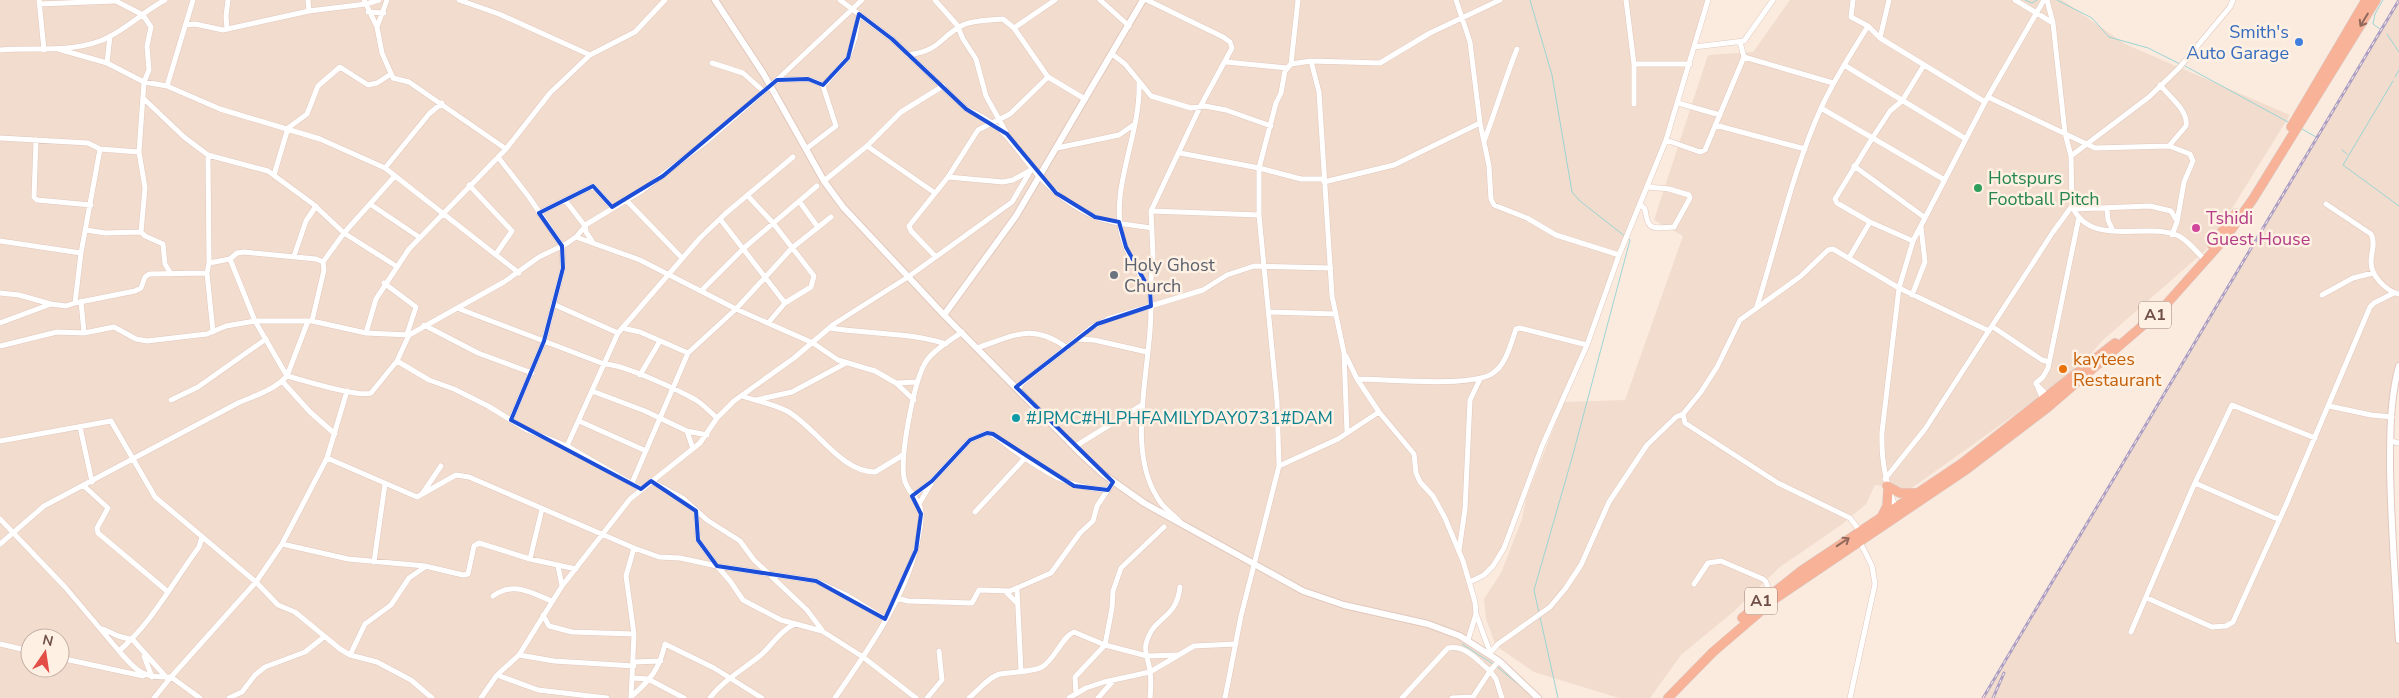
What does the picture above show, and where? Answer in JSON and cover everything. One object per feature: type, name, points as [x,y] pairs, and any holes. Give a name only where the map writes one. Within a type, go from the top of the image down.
[{"type":"highway","name":"A1","points":[[1668,698],[1689,674],[1752,617],[1807,576],[1860,542],[1923,491],[2048,402],[2158,305],[2202,258],[2249,195],[2366,0]]},
{"type":"highway","name":"A1","points":[[1660,698],[1702,654],[1770,594],[1860,531],[1876,521],[1898,512],[1967,469],[2162,309],[2226,237],[2267,177],[2376,0]]},
{"type":"highway","points":[[1887,485],[1894,491],[1906,494],[1923,491]]},
{"type":"highway","points":[[1876,521],[1886,510],[1887,485]]},
{"type":"street","points":[[44,50],[39,2],[115,0],[143,15],[151,27],[146,46],[149,70],[144,82],[139,152],[145,188],[141,232]]},
{"type":"street","points":[[0,50],[58,50],[89,44],[110,36],[165,0]]},
{"type":"street","points":[[167,86],[193,0]]},
{"type":"street","points":[[227,29],[228,0]]},
{"type":"street","points":[[308,0],[309,11]]},
{"type":"street","points":[[185,25],[195,24],[211,29],[227,29],[309,11],[379,0]]},
{"type":"street","points":[[377,27],[388,0]]},
{"type":"street","points":[[459,0],[499,14],[590,55]]},
{"type":"street","points":[[366,333],[374,304],[384,283],[419,237],[444,214],[469,185],[506,149],[550,93],[590,55],[635,32],[665,0]]},
{"type":"street","points":[[715,0],[770,84],[824,181],[843,208],[1074,447],[1113,482],[1184,526],[1256,566],[1322,598],[1428,624],[1468,640],[1490,653],[1538,698]]},
{"type":"street","points":[[840,0],[888,36],[966,109],[978,113],[1007,134]]},
{"type":"street","points":[[0,346],[57,332],[84,333],[114,327],[136,339],[146,341],[213,332],[226,326],[255,321],[310,321],[366,333],[408,334],[519,273],[539,257],[576,237],[585,226],[625,199],[663,176],[707,141],[770,84],[777,80],[862,0]]},
{"type":"street","points":[[935,0],[959,28],[963,39],[979,65],[986,96],[1007,134],[1031,169],[1041,176],[1056,193],[1095,217],[1151,228]]},
{"type":"street","points":[[1014,28],[1055,0]]},
{"type":"street","points":[[1100,0],[1129,26]]},
{"type":"street","points":[[944,314],[1016,216],[1145,0],[1228,40],[1232,48],[1226,62],[1200,106],[1180,153],[1151,211],[1153,256],[1150,291],[1151,306],[1140,425],[1145,468],[1160,502],[1184,526]]},
{"type":"street","points":[[1226,698],[1236,644],[1279,466],[1277,401],[1259,215],[1259,168],[1289,66],[1298,0]]},
{"type":"street","points":[[1456,0],[1470,42],[1491,199],[1494,205],[1527,218],[1556,235],[1619,255]]},
{"type":"street","points":[[1226,62],[1289,66],[1311,62],[1380,63],[1430,34],[1500,0]]},
{"type":"street","points":[[1626,0],[1634,64],[1634,104]]},
{"type":"street","points":[[1470,582],[1484,574],[1500,557],[1542,446],[1587,345],[1619,255],[1666,140],[1708,0]]},
{"type":"street","points":[[1694,47],[1740,42],[1747,38],[1773,0]]},
{"type":"street","points":[[1853,0],[1851,17],[1868,26],[1880,38],[1924,65],[1987,100],[2065,133],[2095,148],[2169,146],[2187,152],[2193,161],[2184,182],[2177,222],[2172,235]]},
{"type":"street","points":[[1880,38],[1889,0]]},
{"type":"street","points":[[2015,0],[2053,23]]},
{"type":"street","points":[[1898,512],[1887,485],[1881,452],[1899,288],[1913,241],[1943,179],[2036,12],[2045,0]]},
{"type":"street","points":[[2045,0],[2053,23],[2065,133],[2071,156],[2073,208],[2079,217],[2093,228],[2172,235],[2187,242],[2202,258]]},
{"type":"street","points":[[2071,156],[2149,97],[2179,68],[2233,0]]},
{"type":"street","points":[[365,2],[368,12],[377,27],[382,53],[391,74],[396,80],[409,82],[506,149]]},
{"type":"street","points":[[368,12],[384,13]]},
{"type":"street","points":[[824,85],[848,58],[855,38],[859,14]]},
{"type":"street","points":[[187,16],[195,24]]},
{"type":"street","points":[[908,55],[933,50],[959,28],[970,23],[1001,19],[1014,28],[1048,77],[1085,99]]},
{"type":"street","points":[[1757,306],[1805,149],[1821,108],[1833,84],[1868,26]]},
{"type":"street","points":[[107,63],[110,36]]},
{"type":"street","points":[[1666,140],[1702,152],[1720,115],[1744,57],[1740,42]]},
{"type":"street","points":[[1484,142],[1501,97],[1506,74],[1517,49]]},
{"type":"street","points":[[58,50],[107,63],[144,82],[167,86],[220,108],[288,128],[385,168],[519,273]]},
{"type":"street","points":[[1112,54],[1125,64],[1150,95],[1191,108],[1200,106],[1226,110],[1271,126]]},
{"type":"street","points":[[1744,57],[1833,84]]},
{"type":"street","points":[[1311,62],[1320,100],[1324,180],[1335,314],[1344,353],[1347,432]]},
{"type":"street","points":[[712,63],[743,73],[763,91]]},
{"type":"street","points":[[1634,64],[1690,64]]},
{"type":"street","points":[[1844,65],[1966,139]]},
{"type":"street","points":[[1913,241],[1870,222],[1837,203],[1835,199],[1890,111],[1902,101],[1924,65]]},
{"type":"street","points":[[274,175],[288,128],[307,114],[318,86],[339,67],[343,67],[360,81],[368,84],[377,83],[391,74]]},
{"type":"street","points":[[935,256],[909,227],[948,177],[978,130],[1010,114],[1048,77]]},
{"type":"street","points":[[777,80],[808,79],[824,85]]},
{"type":"street","points":[[1139,83],[1140,100],[1122,185],[1119,222],[1126,247],[1150,291]]},
{"type":"street","points":[[806,149],[836,126],[824,85]]},
{"type":"street","points":[[2160,85],[2183,111],[2187,122],[2186,126],[2169,146]]},
{"type":"street","points":[[824,181],[867,146],[901,112],[943,86]]},
{"type":"street","points":[[1140,100],[1150,95]]},
{"type":"street","points":[[143,98],[184,137],[208,155],[262,168],[274,175],[316,206],[344,233],[396,266]]},
{"type":"street","points":[[385,168],[429,114],[442,103]]},
{"type":"street","points":[[1678,103],[1720,115]]},
{"type":"street","points":[[1821,108],[1943,179]]},
{"type":"street","points":[[1180,153],[1259,168],[1301,179],[1324,180],[1394,165],[1480,123]]},
{"type":"street","points":[[1057,148],[1120,135],[1136,124]]},
{"type":"street","points":[[1715,125],[1805,149]]},
{"type":"street","points":[[0,138],[88,143],[100,149],[139,152]]},
{"type":"street","points":[[36,140],[34,198],[37,200],[91,205]]},
{"type":"street","points":[[867,146],[935,193]]},
{"type":"street","points":[[75,303],[81,253],[100,149]]},
{"type":"street","points":[[208,155],[207,273],[213,332]]},
{"type":"street","points":[[498,157],[562,246],[563,268],[544,341],[532,373],[510,420]]},
{"type":"street","points":[[567,446],[618,333],[682,258],[720,219],[793,157]]},
{"type":"street","points":[[1854,166],[1924,217]]},
{"type":"street","points":[[948,177],[1003,182],[1013,180],[1031,169]]},
{"type":"street","points":[[481,698],[497,675],[519,656],[562,586],[642,488],[693,449],[707,435],[717,418],[742,396],[813,343],[829,328],[908,277],[1012,202],[1031,169]]},
{"type":"street","points":[[1,542],[44,506],[134,460],[238,403],[264,394],[288,376],[310,321],[324,270],[323,262],[344,233],[394,176]]},
{"type":"street","points":[[469,185],[512,231],[496,254]]},
{"type":"street","points":[[539,212],[594,186],[612,208]]},
{"type":"street","points":[[701,291],[744,248],[816,186]]},
{"type":"street","points":[[1641,205],[1645,209],[1645,220],[1649,226],[1674,227],[1690,198],[1689,195],[1669,188],[1648,188]]},
{"type":"street","points":[[747,195],[773,223],[813,272],[814,280],[807,290],[785,303],[769,322]]},
{"type":"street","points":[[625,199],[682,258]]},
{"type":"street","points":[[565,200],[585,226],[586,232],[593,242]]},
{"type":"street","points":[[799,201],[817,226]]},
{"type":"street","points":[[370,204],[419,237]]},
{"type":"street","points":[[2326,204],[2371,234],[2373,239],[2372,273],[2397,294]]},
{"type":"street","points":[[294,256],[306,221],[316,206]]},
{"type":"street","points":[[2073,208],[2150,206],[2171,211],[2177,222]]},
{"type":"street","points":[[1887,485],[1926,429],[2053,232],[2073,208]]},
{"type":"street","points":[[2107,208],[2108,220],[2113,231]]},
{"type":"street","points":[[1151,211],[1259,215]]},
{"type":"street","points":[[632,483],[644,450],[688,353],[736,308],[792,248],[817,226],[831,217]]},
{"type":"street","points":[[2048,402],[2036,384],[2046,373],[2049,362],[2079,217]]},
{"type":"street","points":[[720,219],[785,303]]},
{"type":"street","points":[[1849,258],[1870,222]]},
{"type":"street","points":[[1912,295],[1925,262],[1921,244],[1921,224]]},
{"type":"street","points":[[86,230],[105,233],[141,232],[145,236],[163,244],[165,264],[170,274]]},
{"type":"street","points":[[576,237],[640,260],[736,308],[813,343],[834,359],[868,368],[896,383],[914,400]]},
{"type":"street","points":[[0,242],[81,253]]},
{"type":"street","points":[[1860,531],[1850,518],[1778,483],[1712,443],[1688,427],[1683,421],[1684,414],[1717,367],[1734,329],[1740,320],[1757,306],[1782,292],[1830,248],[1912,295],[1989,332]]},
{"type":"street","points":[[208,263],[230,259],[237,253],[244,252],[294,256],[323,262]]},
{"type":"street","points":[[230,259],[255,321],[288,376],[367,395],[371,394],[397,361],[416,307],[384,283]]},
{"type":"street","points":[[161,274],[165,264]]},
{"type":"street","points":[[1018,390],[1022,383],[1097,324],[1203,290],[1227,275],[1246,268],[1265,265],[1331,268]]},
{"type":"street","points":[[0,293],[19,295],[66,306],[81,301],[135,292],[141,288],[146,275],[207,273]]},
{"type":"street","points":[[2322,295],[2353,278],[2372,273]]},
{"type":"street","points":[[2148,598],[2212,627],[2230,625],[2235,619],[2329,406],[2370,307],[2374,302],[2397,294]]},
{"type":"street","points":[[81,301],[84,333]]},
{"type":"street","points":[[0,323],[51,304]]},
{"type":"street","points":[[553,304],[618,333]]},
{"type":"street","points":[[456,308],[604,364],[613,364],[640,375],[698,402],[717,418]]},
{"type":"street","points":[[1269,312],[1335,314]]},
{"type":"street","points":[[424,325],[478,353],[532,373]]},
{"type":"street","points":[[1993,326],[2042,360],[2049,362]]},
{"type":"street","points":[[622,328],[630,328],[688,353]]},
{"type":"street","points":[[829,328],[860,333],[911,335],[946,344]]},
{"type":"street","points":[[1356,379],[1454,382],[1480,379],[1495,372],[1507,353],[1518,328],[1587,345]]},
{"type":"street","points":[[835,698],[886,619],[916,550],[921,521],[919,504],[912,496],[904,480],[904,455],[917,382],[928,358],[962,332]]},
{"type":"street","points":[[977,348],[1035,333],[1050,336],[1067,348]]},
{"type":"street","points":[[171,400],[213,378],[266,339]]},
{"type":"street","points":[[1077,340],[1094,340],[1147,352]]},
{"type":"street","points":[[640,375],[660,341]]},
{"type":"street","points":[[1344,353],[1356,379],[1379,412],[1414,454],[1416,472],[1420,482],[1438,504],[1459,551],[1470,582],[1476,614],[1490,653]]},
{"type":"street","points":[[397,361],[429,380],[454,388],[547,440],[567,446],[642,488]]},
{"type":"street","points":[[755,400],[792,392],[846,363]]},
{"type":"street","points":[[2399,366],[2392,417],[2391,441],[2391,504],[2399,640]]},
{"type":"street","points":[[1459,551],[1465,509],[1470,400],[1480,379]]},
{"type":"street","points":[[282,381],[310,412],[335,434]]},
{"type":"street","points":[[896,383],[917,382]]},
{"type":"street","points":[[156,697],[168,677],[256,582],[282,544],[327,458],[347,391]]},
{"type":"street","points":[[592,392],[635,407],[687,431],[707,435]]},
{"type":"street","points":[[742,396],[787,412],[842,459],[855,467],[875,472],[904,455]]},
{"type":"street","points":[[1074,447],[1142,405]]},
{"type":"street","points":[[2132,632],[2195,483],[2232,405],[2315,438]]},
{"type":"street","points":[[2329,406],[2371,416],[2392,417]]},
{"type":"street","points":[[1279,466],[1325,446],[1379,412]]},
{"type":"street","points":[[1490,653],[1539,614],[1566,589],[1581,565],[1609,502],[1647,445],[1676,417],[1684,414]]},
{"type":"street","points":[[0,441],[111,421],[155,497],[256,582],[278,605],[295,612],[324,637],[350,655],[366,657],[411,680],[432,698]]},
{"type":"street","points":[[579,421],[644,450]]},
{"type":"street","points":[[80,427],[92,482]]},
{"type":"street","points":[[687,431],[693,449]]},
{"type":"street","points":[[912,496],[932,481],[970,440],[987,433],[995,436],[1025,458],[1068,484],[1090,489],[1108,490]]},
{"type":"street","points":[[2391,441],[2399,443]]},
{"type":"street","points":[[327,458],[414,496],[421,496],[456,475],[469,477],[498,488],[602,535],[659,557],[680,558],[716,566],[816,581],[846,595],[886,619]]},
{"type":"street","points":[[975,512],[1025,458]]},
{"type":"street","points":[[421,496],[435,472],[441,466]]},
{"type":"street","points":[[651,481],[684,499],[696,511],[740,541],[748,554],[804,606],[822,631]]},
{"type":"street","points":[[919,504],[932,481]]},
{"type":"street","points":[[896,598],[908,602],[972,603],[979,590],[1006,592],[1017,589],[1051,573],[1080,533],[1092,520],[1097,506],[1113,482]]},
{"type":"street","points":[[2195,483],[2276,518],[2280,518]]},
{"type":"street","points":[[374,562],[385,484]]},
{"type":"street","points":[[84,486],[108,510],[97,528],[98,533],[167,592]]},
{"type":"street","points":[[530,559],[542,508]]},
{"type":"street","points":[[696,511],[698,540],[716,566],[730,580],[743,600],[771,616],[822,631],[863,657],[916,698]]},
{"type":"street","points":[[0,519],[100,627],[119,651],[136,669],[149,677]]},
{"type":"street","points":[[1072,696],[1075,677],[1104,644],[1112,608],[1113,591],[1121,568],[1164,526]]},
{"type":"street","points":[[119,651],[133,640],[199,547],[202,537]]},
{"type":"street","points":[[199,547],[208,542]]},
{"type":"street","points":[[1850,698],[1874,584],[1872,566],[1860,542]]},
{"type":"street","points":[[282,544],[374,562],[425,566],[466,575],[468,574],[474,546],[479,543],[530,559],[576,569]]},
{"type":"street","points":[[631,698],[634,634],[626,576],[634,548]]},
{"type":"street","points":[[1694,584],[1708,563],[1721,561],[1763,579],[1770,594]]},
{"type":"street","points":[[410,565],[413,573]]},
{"type":"street","points":[[350,655],[365,624],[391,605],[413,573],[425,566]]},
{"type":"street","points":[[558,566],[562,586]]},
{"type":"street","points":[[1150,698],[1150,672],[1146,642],[1156,623],[1169,614],[1176,606],[1180,598],[1180,587]]},
{"type":"street","points":[[493,596],[504,589],[513,588],[552,601]]},
{"type":"street","points":[[1017,589],[1017,603],[1020,616],[1021,671]]},
{"type":"street","points":[[1006,592],[1017,603]]},
{"type":"street","points":[[1468,640],[1476,614]]},
{"type":"street","points":[[543,615],[549,626],[572,632],[634,634]]},
{"type":"street","points":[[710,698],[731,678],[759,657],[785,630],[795,624]]},
{"type":"street","points":[[100,627],[118,636],[133,640],[143,653],[168,677],[200,698]]},
{"type":"street","points":[[969,698],[999,674],[1012,674],[1042,667],[1058,650],[1067,636],[1074,632],[1104,644],[1147,656],[1178,655]]},
{"type":"street","points":[[229,698],[242,692],[255,675],[265,667],[305,652],[324,637]]},
{"type":"street","points":[[0,644],[20,649]]},
{"type":"street","points":[[631,698],[651,680],[661,661],[666,644],[731,678],[762,698]]},
{"type":"street","points":[[1072,696],[1086,688],[1115,679],[1150,672],[1194,646],[1236,644]]},
{"type":"street","points":[[1402,698],[1448,648],[1455,647],[1465,650],[1490,671],[1496,679],[1502,698]]},
{"type":"street","points":[[927,698],[942,680],[939,651]]},
{"type":"street","points":[[143,653],[149,677]]},
{"type":"street","points":[[519,656],[554,661],[634,664],[661,661]]},
{"type":"street","points":[[70,660],[149,677],[168,677]]},
{"type":"street","points":[[1452,698],[1473,696],[1499,661]]},
{"type":"street","points":[[497,675],[538,690],[607,698]]},
{"type":"street","points":[[633,678],[651,680],[684,698]]},
{"type":"street","points":[[1098,698],[1115,679]]},
{"type":"highlighted area","points":[[859,14],[892,39],[966,109],[1007,134],[1056,193],[1095,217],[1119,222],[1126,247],[1150,291],[1151,306],[1097,324],[1016,387],[1113,482],[1108,490],[1074,486],[993,434],[987,433],[970,440],[932,481],[912,496],[921,514],[916,550],[885,619],[816,581],[717,566],[698,540],[696,511],[651,481],[641,489],[511,420],[544,341],[563,268],[562,246],[539,213],[593,186],[612,207],[663,176],[777,80],[808,79],[823,85],[848,58]]},
{"type":"shaded area","points":[[0,0],[1708,0],[1678,103],[1587,345],[1557,410],[1504,548],[1493,566],[1470,582],[1476,614],[1468,640],[1489,654],[1538,698],[0,698]]},
{"type":"shaded area","points":[[1790,0],[2062,0],[2125,44],[2290,115],[2206,250],[2102,341],[2082,364],[2058,384],[1909,490],[1875,485],[1866,504],[1841,525],[1780,567],[1733,612],[1681,655],[1650,698],[1619,698],[1534,672],[1496,646],[1486,619],[1484,599],[1501,573],[1522,519],[1526,498],[1564,402],[1625,400],[1683,236],[1654,220],[1708,55],[1753,52]]},
{"type":"shaded area","points":[[2399,0],[2399,366],[2391,441],[2399,640],[2399,698],[1983,698]]},
{"type":"waterway","points":[[1530,0],[1552,75],[1572,192],[1580,201],[1626,237]]},
{"type":"waterway","points":[[2025,0],[2032,3],[2037,0]]},
{"type":"waterway","points":[[2057,0],[2092,18],[2109,37],[2148,48],[2180,64]]},
{"type":"waterway","points":[[2380,29],[2373,24],[2375,14],[2383,0]]},
{"type":"waterway","points":[[2387,34],[2399,52]]},
{"type":"waterway","points":[[2185,66],[2288,122]]},
{"type":"waterway","points":[[2395,77],[2399,70]]},
{"type":"waterway","points":[[2393,81],[2343,165],[2399,206]]},
{"type":"waterway","points":[[2302,129],[2316,137]]},
{"type":"waterway","points":[[2342,150],[2347,154]]},
{"type":"waterway","points":[[1539,613],[1534,590],[1572,458],[1629,239]]},
{"type":"waterway","points":[[1540,617],[1558,698]]},
{"type":"waterway","points":[[1462,644],[1493,664]]},
{"type":"waterway","points":[[1496,666],[1524,689]]},
{"type":"railway","points":[[1983,698],[2399,0]]},
{"type":"railway","points":[[1993,698],[2004,673]]},
{"type":"place","name":"Smith's Auto Garage","points":[[2299,42]]},
{"type":"place","name":"Hotspurs Football Pitch","points":[[1978,188]]},
{"type":"place","name":"Tshidi Guest House","points":[[2196,228]]},
{"type":"place","name":"Holy Ghost Church","points":[[1114,275]]},
{"type":"place","name":"kaytees Restaurant","points":[[2063,369]]},
{"type":"place","name":"#JPMC#HLPHFAMILYDAY0731#DAM","points":[[1016,418]]}]
